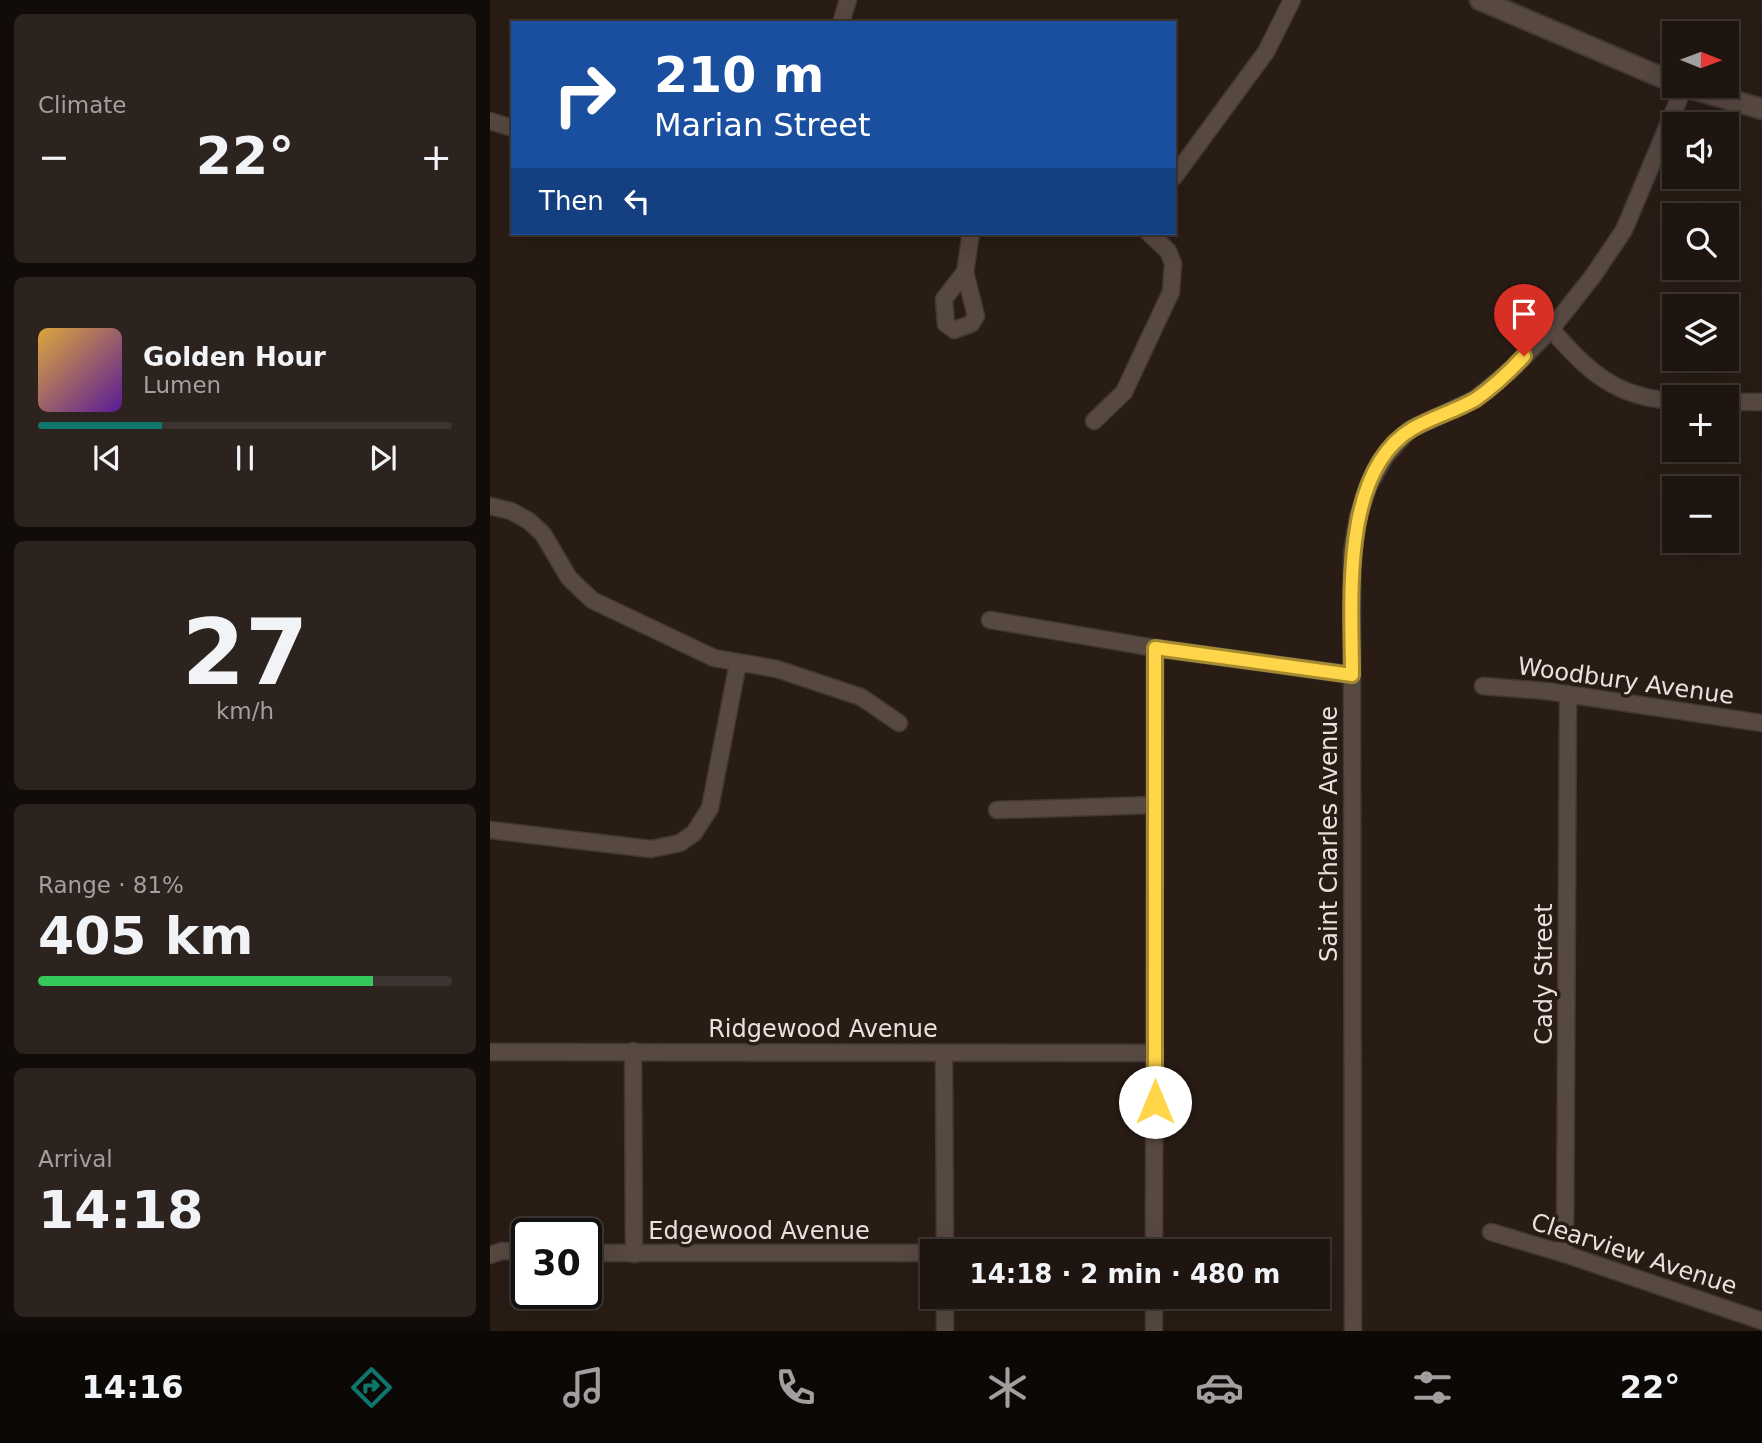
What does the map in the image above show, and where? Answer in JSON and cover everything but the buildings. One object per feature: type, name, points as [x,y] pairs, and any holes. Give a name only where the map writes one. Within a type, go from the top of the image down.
[{"type":"street","points":[[842,21],[848,0]]},
{"type":"street","points":[[1176,174],[1266,52],[1292,0]]},
{"type":"street","points":[[1480,0],[1662,77]]},
{"type":"street","name":"Saint Charles Avenue","points":[[1353,1331],[1354,540],[1368,487],[1385,457],[1409,430],[1475,399],[1511,370],[1551,329],[1594,275],[1624,230],[1678,98]]},
{"type":"street","points":[[1724,98],[1762,109]]},
{"type":"street","points":[[490,121],[511,127]]},
{"type":"street","points":[[965,272],[971,235]]},
{"type":"street","points":[[1094,421],[1124,392],[1171,292],[1173,263],[1168,251],[1151,235]]},
{"type":"street","points":[[1551,329],[1586,369],[1621,391],[1662,399]]},
{"type":"street","points":[[1739,402],[1762,402]]},
{"type":"street","points":[[490,506],[511,511],[529,521],[543,534],[569,578],[592,600],[691,649],[738,663],[777,669],[860,697],[899,723]]},
{"type":"street","points":[[990,620],[1155,648],[1352,675]]},
{"type":"street","points":[[1154,1239],[1155,648]]},
{"type":"street","points":[[490,830],[651,849],[680,843],[694,833],[710,808],[738,663]]},
{"type":"street","name":"Woodbury Avenue","points":[[1483,686],[1568,694],[1762,723]]},
{"type":"street","name":"Cady Street","points":[[1565,1254],[1568,694]]},
{"type":"street","points":[[998,810],[1153,805]]},
{"type":"street","points":[[634,1051],[634,1254]]},
{"type":"street","name":"Ridgewood Avenue","points":[[490,1052],[1155,1053]]},
{"type":"street","points":[[944,1053],[945,1239]]},
{"type":"street","name":"Clearview Avenue","points":[[1491,1232],[1565,1254],[1762,1321]]},
{"type":"street","points":[[490,1255],[511,1251]]},
{"type":"street","name":"Edgewood Avenue","points":[[602,1253],[920,1253]]},
{"type":"street","points":[[945,1309],[946,1331]]},
{"type":"street","points":[[1153,1331],[1154,1309]]},
{"type":"route","points":[[1155,1102],[1155,648],[1352,675],[1352,552],[1358,517],[1368,487],[1385,457],[1409,430],[1475,399],[1524,356]]}]
